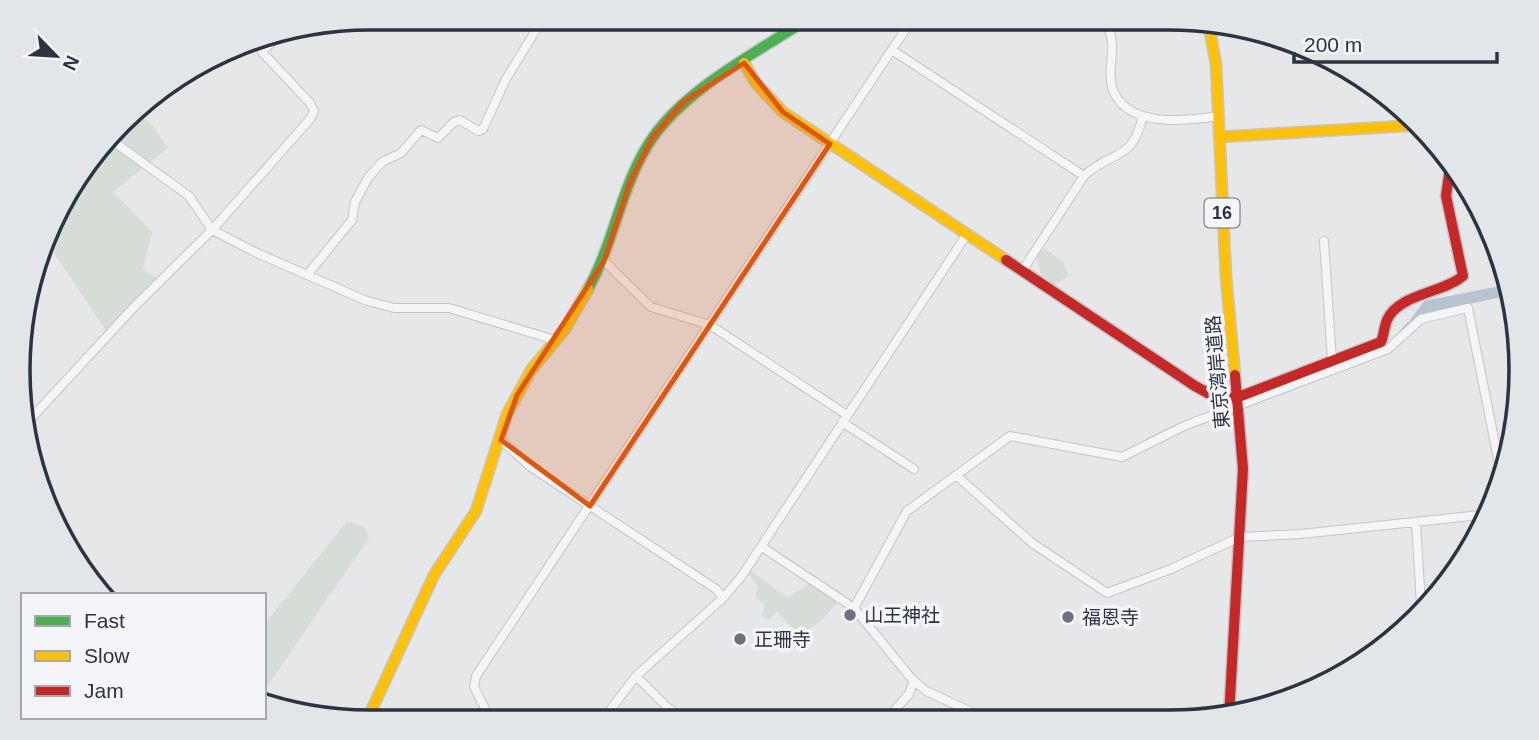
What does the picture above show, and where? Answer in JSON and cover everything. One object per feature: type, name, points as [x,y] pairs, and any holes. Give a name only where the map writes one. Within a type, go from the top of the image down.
[{"type":"main road","points":[[372,710],[434,575],[476,511],[501,440],[507,414],[516,395],[565,329],[604,261],[630,181],[652,138],[683,102],[792,30]]},
{"type":"main road","name":"東京湾岸道路","points":[[1210,33],[1216,64],[1243,469],[1230,705]]},
{"type":"main road","points":[[744,63],[756,83],[783,112],[1205,392],[1224,400],[1237,402],[1381,342],[1386,321],[1393,312],[1410,300],[1457,282],[1463,276],[1448,222],[1444,186],[1448,175]]},
{"type":"main road","points":[[1219,137],[1406,126]]},
{"type":"street","points":[[308,274],[352,219],[361,187],[382,162],[401,153],[421,130],[438,138],[454,121],[460,120],[478,131],[483,129],[506,79],[536,30]]},
{"type":"street","points":[[486,710],[474,687],[476,676],[905,30]]},
{"type":"street","points":[[1109,30],[1112,43],[1110,68],[1115,94],[1125,108],[1143,116],[1187,121],[1219,116]]},
{"type":"street","points":[[33,416],[135,306],[212,230],[314,111],[262,52],[268,46]]},
{"type":"street","points":[[892,50],[1084,176]]},
{"type":"street","points":[[1022,271],[1084,176],[1095,165],[1122,155],[1139,134],[1143,116]]},
{"type":"street","points":[[116,143],[189,196],[212,230],[367,301],[394,307],[449,308],[555,340]]},
{"type":"street","points":[[610,710],[636,676],[723,598],[762,547],[967,234]]},
{"type":"street","points":[[1324,242],[1332,361]]},
{"type":"street","points":[[604,261],[651,307],[710,325],[914,469]]},
{"type":"street","points":[[854,608],[908,511],[1010,436],[1122,457],[1237,402],[1388,349],[1421,319],[1468,308],[1498,458]]},
{"type":"street","points":[[501,440],[531,467],[716,589],[723,598]]},
{"type":"street","points":[[957,476],[1032,543],[1107,593],[1171,569],[1240,537],[1476,516]]},
{"type":"street","points":[[1416,522],[1421,599]]},
{"type":"street","points":[[762,547],[854,608],[914,680],[934,695],[967,710]]},
{"type":"street","points":[[636,676],[671,710]]},
{"type":"street","points":[[895,710],[909,694],[914,680]]},
{"type":"highlighted area","points":[[744,63],[783,112],[830,144],[590,506],[501,440],[517,395],[604,261],[630,182],[652,138],[683,102]]},
{"type":"shaded area","points":[[143,117],[153,126],[168,148],[113,192],[152,232],[143,270],[159,279],[107,332],[52,250],[75,200],[86,191],[84,186],[87,181],[129,129]]},
{"type":"shaded area","points":[[1045,248],[1063,262],[1069,276],[1052,286],[1041,274],[1036,256]]},
{"type":"shaded area","points":[[347,521],[365,527],[369,538],[266,688],[266,622]]},
{"type":"shaded area","points":[[750,570],[788,598],[810,583],[840,599],[816,625],[797,633],[777,611],[769,620],[762,616],[765,605],[755,597],[758,587],[748,573]]},
{"type":"water","points":[[1499,286],[1501,297],[1425,313],[1408,323],[1424,301]]},
{"type":"waterway","points":[[1398,335],[1408,323]]},
{"type":"waterway","points":[[1147,440],[1173,427]]},
{"type":"traffic: fast","points":[[588,289],[605,251],[633,173],[653,137],[668,119],[704,86],[790,30]]},
{"type":"traffic: slow","points":[[1210,33],[1216,64],[1226,277],[1235,375]]},
{"type":"traffic: slow","points":[[744,63],[756,83],[783,112],[1006,260]]},
{"type":"traffic: slow","points":[[1219,137],[1406,126]]},
{"type":"traffic: slow","points":[[372,710],[434,575],[476,511],[507,414],[531,370],[565,329],[588,289]]},
{"type":"traffic: jam","points":[[1006,260],[1195,386],[1215,397],[1236,398],[1381,342],[1387,320],[1393,311],[1411,299],[1463,276],[1446,196],[1449,177]]},
{"type":"traffic: jam","points":[[1230,705],[1243,469],[1235,375]]},
{"type":"place","name":"山王神社","points":[[850,615]]},
{"type":"place","name":"福恩寺","points":[[1068,617]]},
{"type":"place","name":"正珊寺","points":[[740,639]]}]
